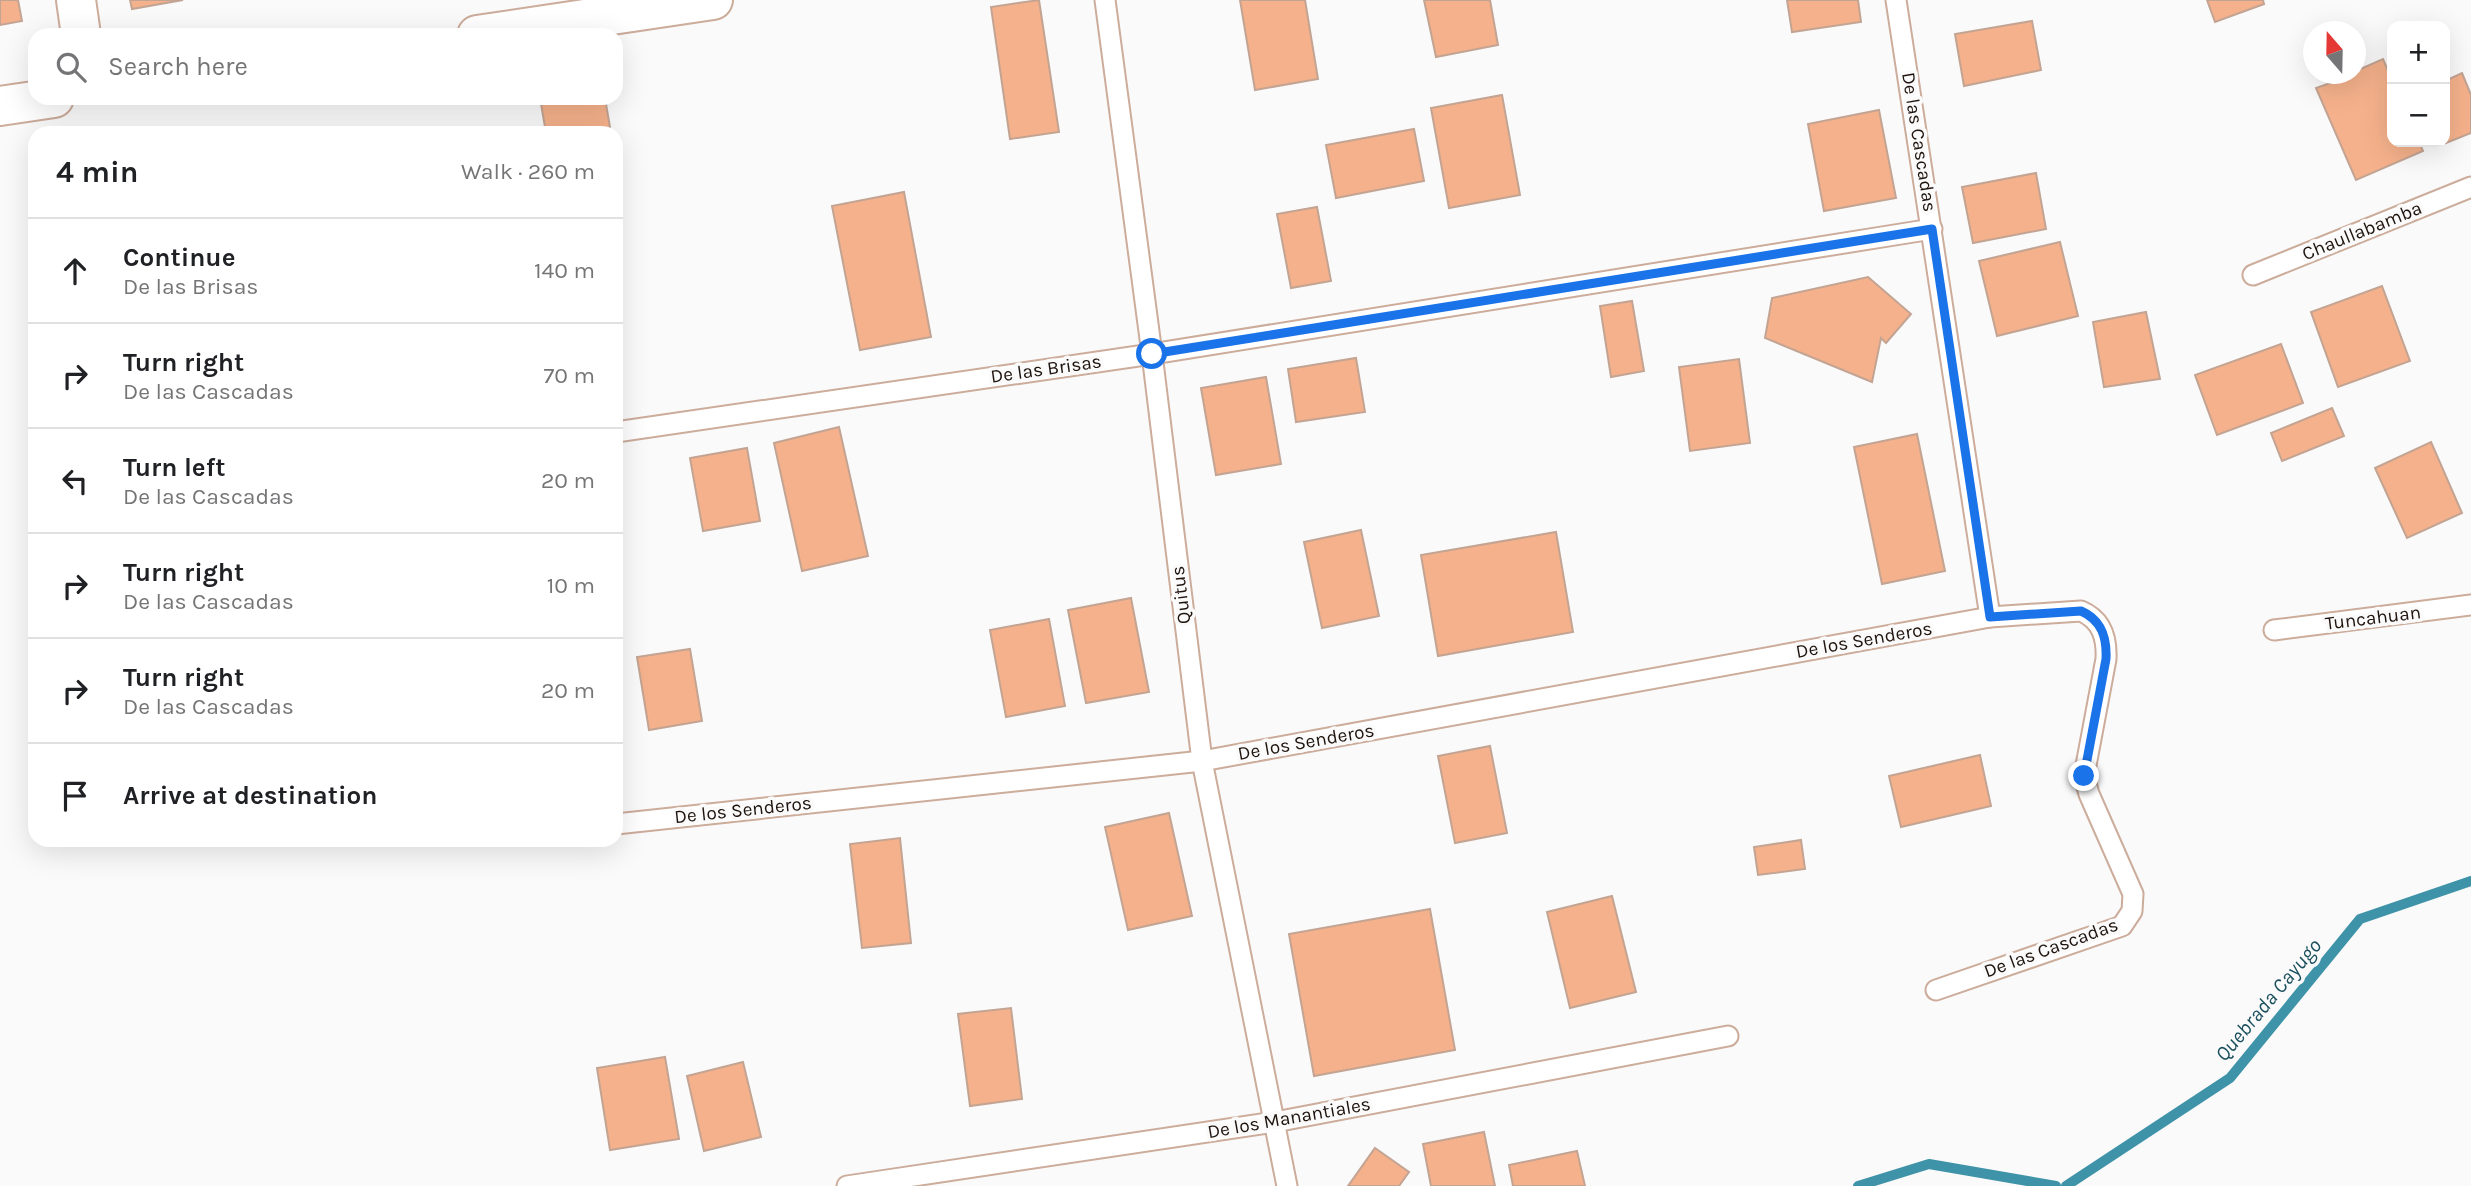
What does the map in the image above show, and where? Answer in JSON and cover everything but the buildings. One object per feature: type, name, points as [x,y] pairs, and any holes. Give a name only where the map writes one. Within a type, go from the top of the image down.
[{"type":"street","points":[[76,0],[80,28]]},
{"type":"street","points":[[524,28],[713,0]]},
{"type":"street","points":[[0,106],[28,102]]},
{"type":"lane","name":"Quitus","points":[[1105,0],[1202,761],[1287,1186]]},
{"type":"lane","name":"De las Cascadas","points":[[1896,0],[1990,617],[2081,611],[2091,615],[2101,626],[2107,644],[2106,659],[2084,776],[2089,794],[2133,894],[2132,911],[2122,926],[1936,990]]},
{"type":"lane","name":"Chaullabamba","points":[[2253,275],[2471,187]]},
{"type":"lane","name":"De las Brisas","points":[[623,431],[1152,354],[1932,229]]},
{"type":"lane","name":"Tuncahuan","points":[[2274,630],[2471,606]]},
{"type":"lane","name":"De los Senderos","points":[[623,823],[1202,761],[1990,617]]},
{"type":"lane","name":"De los Manantiales","points":[[847,1186],[1275,1122],[1728,1036]]},
{"type":"waterway","name":"Quebrada Cayugo","points":[[2066,1186],[2230,1078],[2360,919],[2471,881]]},
{"type":"waterway","name":"Quebrada Cayugo","points":[[1858,1186],[1929,1164],[2056,1186]]},
{"type":"route","points":[[1152,354],[1932,229],[1990,617],[2081,611],[2091,615],[2101,626],[2107,644],[2084,776]]}]
